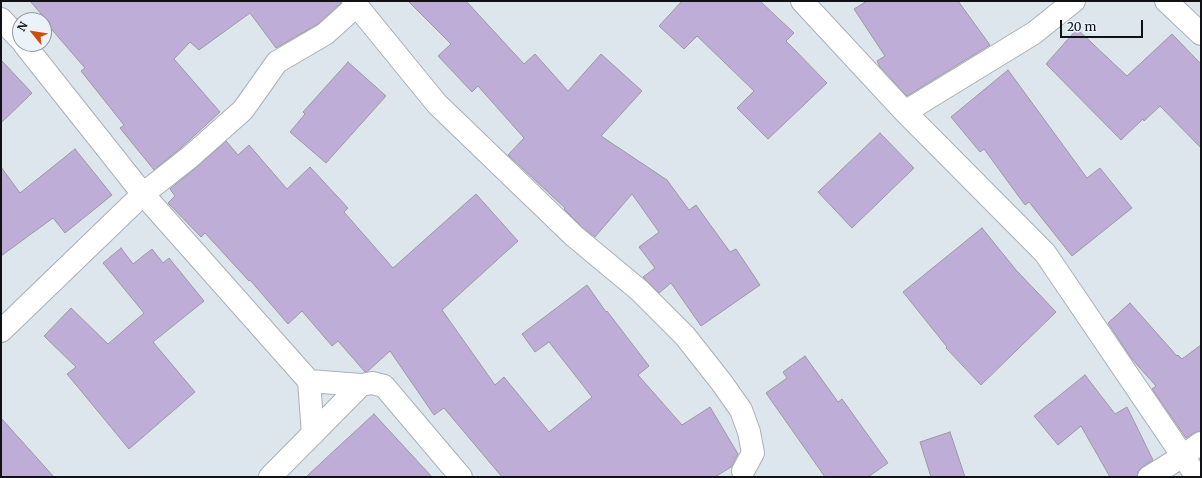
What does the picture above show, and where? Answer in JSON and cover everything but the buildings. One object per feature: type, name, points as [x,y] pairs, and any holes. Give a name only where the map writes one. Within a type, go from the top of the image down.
[{"type":"street","points":[[802,1],[905,112],[1046,253],[1197,477]]},
{"type":"street","points":[[905,112],[1034,33],[1074,1]]},
{"type":"street","points":[[1166,1],[1201,34]]},
{"type":"street","points":[[1,331],[143,194],[190,157],[243,110],[277,62],[325,34],[355,3],[437,104],[574,236],[639,290],[685,336],[741,410],[749,432],[752,453],[743,471]]},
{"type":"street","points":[[1,19],[12,31]]},
{"type":"street","points":[[30,52],[143,194],[309,381],[313,434]]},
{"type":"street","points":[[309,381],[361,384],[372,383],[384,386],[462,477]]},
{"type":"street","points":[[270,477],[361,384]]},
{"type":"street","points":[[1150,477],[1201,443]]}]
